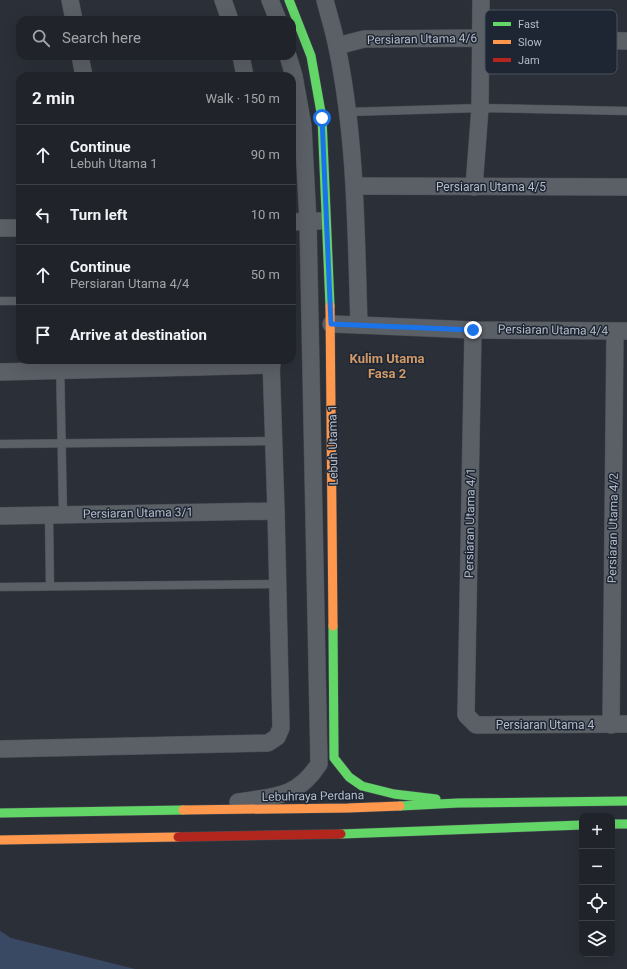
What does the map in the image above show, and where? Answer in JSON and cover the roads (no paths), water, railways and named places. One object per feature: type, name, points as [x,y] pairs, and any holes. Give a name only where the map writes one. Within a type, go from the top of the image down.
[{"type":"main road","name":"Lebuh Utama 1","points":[[289,0],[295,16]]},
{"type":"main road","name":"Lebuh Utama 1","points":[[296,18],[311,56],[322,118],[331,324],[334,758],[341,769],[355,782],[370,789],[458,802]]},
{"type":"main road","name":"Lebuhraya Perdana","points":[[0,813],[348,808],[458,802],[627,801]]},
{"type":"main road","points":[[615,824],[627,824]]},
{"type":"main road","points":[[0,840],[338,834],[579,825]]},
{"type":"street","points":[[70,0],[73,16]]},
{"type":"street","points":[[224,0],[229,16]]},
{"type":"street","points":[[270,0],[276,16]]},
{"type":"street","points":[[325,0],[337,46],[348,112],[355,186],[359,325]]},
{"type":"street","points":[[474,187],[480,108],[481,0]]},
{"type":"street","name":"Persiaran Utama 4/6","points":[[337,46],[364,39],[485,38]]},
{"type":"street","name":"Persiaran Utama 4/6","points":[[617,41],[627,41]]},
{"type":"street","points":[[81,60],[83,72]]},
{"type":"street","points":[[242,60],[244,72]]},
{"type":"street","name":"Lebuh Utama 1","points":[[289,60],[293,72]]},
{"type":"street","name":"Lebuh Utama 1","points":[[187,810],[281,795],[304,784],[319,764],[317,632],[300,222],[303,126],[296,87]]},
{"type":"street","name":"Persiaran Utama 4/5","points":[[355,186],[627,187]]},
{"type":"street","points":[[300,222],[327,221]]},
{"type":"street","points":[[0,228],[16,228]]},
{"type":"street","name":"Persiaran Utama 4/4","points":[[331,324],[473,330],[621,331]]},
{"type":"street","name":"Persiaran Utama 4/1","points":[[466,716],[473,330]]},
{"type":"street","name":"Persiaran Utama 4/2","points":[[619,724],[621,331]]},
{"type":"street","points":[[0,372],[61,366],[166,364]]},
{"type":"street","points":[[0,749],[268,742],[277,737],[281,728],[271,364]]},
{"type":"street","name":"Persiaran Utama 3/1","points":[[0,516],[276,511]]},
{"type":"street","name":"Persiaran Utama 4","points":[[466,716],[476,725],[619,724]]},
{"type":"lane","points":[[348,112],[480,108],[627,111]]},
{"type":"lane","points":[[0,301],[16,301]]},
{"type":"lane","points":[[50,586],[62,443],[61,366]]},
{"type":"lane","points":[[0,444],[274,441]]},
{"type":"lane","points":[[0,587],[277,584]]},
{"type":"water","points":[[0,931],[11,938],[135,969],[0,969]]},
{"type":"district","name":"Kulim Utama Fasa 2","points":[[387,366]]}]
